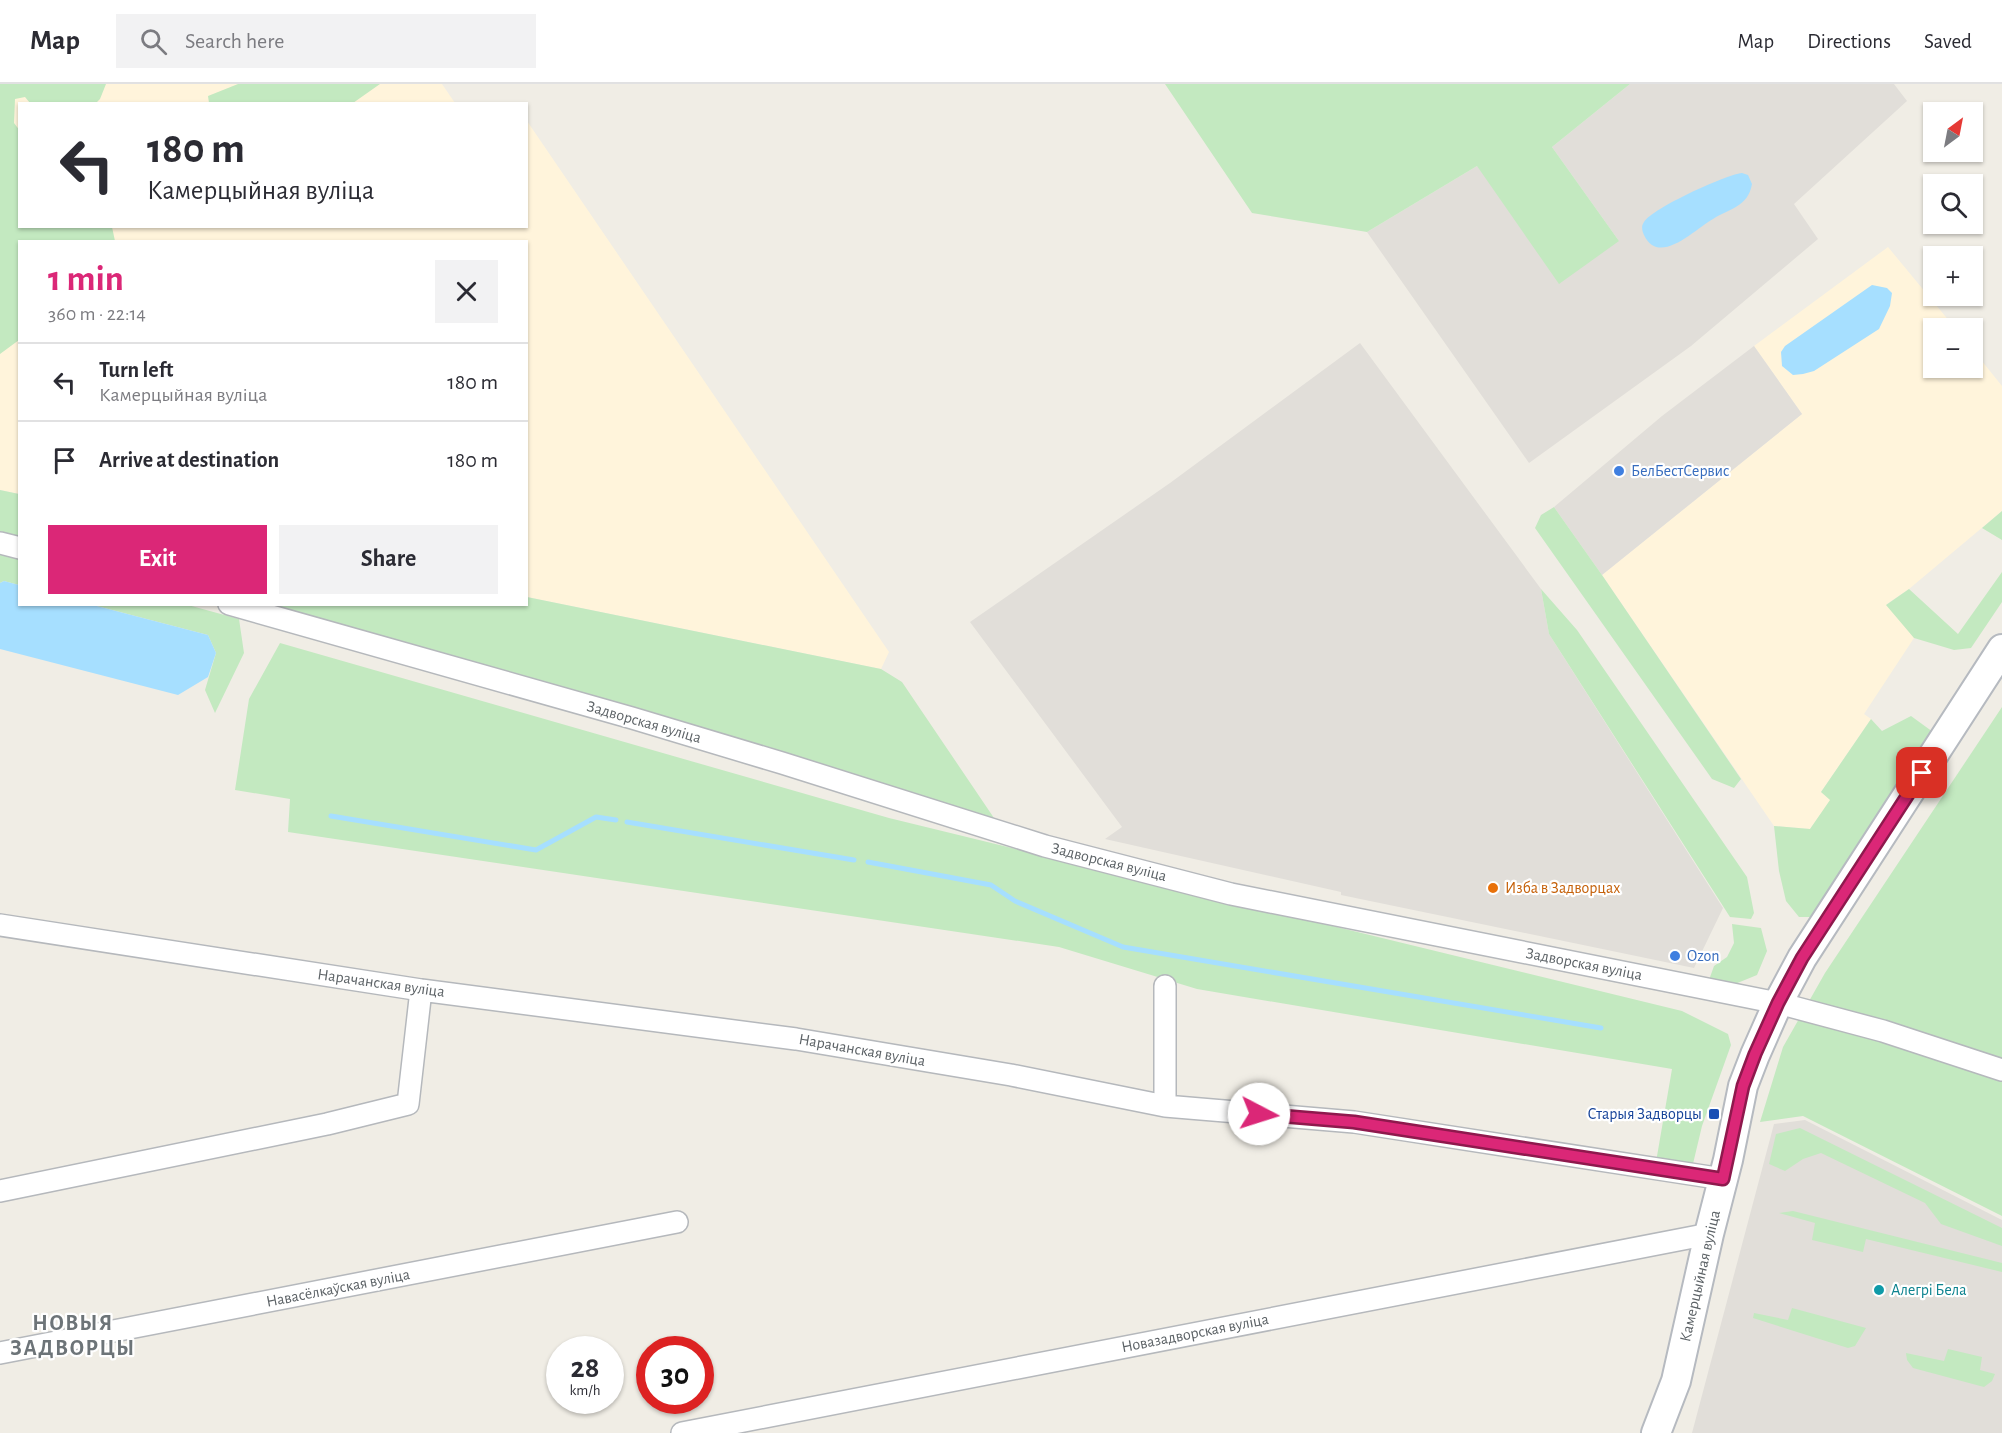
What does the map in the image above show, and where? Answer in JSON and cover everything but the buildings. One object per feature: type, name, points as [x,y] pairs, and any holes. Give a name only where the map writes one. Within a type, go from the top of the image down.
[{"type":"main road","name":"Камерцыйная вуліца","points":[[1656,1433],[1676,1381],[1743,1086],[1755,1054],[1802,958],[2002,649]]},
{"type":"street","points":[[0,543],[18,548]]},
{"type":"street","name":"Задворская вуліца","points":[[236,606],[748,752],[1046,846],[1231,894],[1778,1003],[1883,1031],[2002,1070]]},
{"type":"street","name":"Нарачанская вуліца","points":[[0,926],[421,990],[796,1039],[1011,1075],[1165,1106],[1354,1122],[1723,1179]]},
{"type":"street","points":[[1165,986],[1165,1106]]},
{"type":"street","points":[[0,1191],[327,1124],[408,1104],[421,990]]},
{"type":"street","name":"Навасёлкаўская вуліца","points":[[0,1353],[676,1222]]},
{"type":"street","name":"Новазадворская вуліца","points":[[682,1433],[1709,1234]]},
{"type":"shaded area","points":[[0,84],[442,84],[454,102],[18,102],[18,228],[528,228],[528,122],[889,652],[881,669],[528,597],[528,240],[18,240],[18,494],[0,490]]},
{"type":"shaded area","points":[[1630,84],[1894,84],[1907,101],[1794,204],[1818,239],[1691,346],[1529,463],[1367,232],[1477,166],[1619,241],[1552,147]]},
{"type":"shaded area","points":[[1888,247],[1923,289],[1923,306],[1937,306],[1947,318],[1923,318],[1923,378],[1983,378],[1983,362],[2002,386],[2002,511],[1909,589],[1887,604],[1914,638],[1864,714],[1871,719],[1821,792],[1831,800],[1810,829],[1774,826],[1602,575],[1802,414],[1754,346]]},
{"type":"shaded area","points":[[1360,343],[1541,589],[1549,634],[1723,908],[1694,968],[1341,895],[1341,892],[1105,839],[1122,827],[970,622],[1170,483]]},
{"type":"shaded area","points":[[1754,346],[1802,414],[1602,575],[1554,507],[1662,416]]},
{"type":"shaded area","name":"Алегрі Бела","points":[[1805,1120],[2002,1220],[2002,1433],[1692,1433],[1774,1124]]},
{"type":"green space","points":[[0,84],[106,84],[97,102],[29,102],[25,97],[15,99],[14,123],[18,128],[18,228],[112,228],[115,240],[18,240],[18,341],[0,354]]},
{"type":"green space","points":[[238,84],[380,84],[354,102],[209,102],[208,96]]},
{"type":"green space","points":[[1165,84],[1630,84],[1552,147],[1619,241],[1559,284],[1477,166],[1367,232],[1252,213]]},
{"type":"green space","points":[[0,490],[18,494],[18,537],[0,531]]},
{"type":"green space","points":[[1554,507],[1741,779],[1734,788],[1712,779],[1535,528],[1541,515]]},
{"type":"green space","points":[[2002,511],[2002,540],[1982,528]]},
{"type":"green space","points":[[0,554],[18,559],[18,585],[4,581],[0,583]]},
{"type":"green space","points":[[2002,572],[2002,602],[1971,648],[1954,650],[1914,638],[1886,605],[1909,589],[1958,634]]},
{"type":"green space","points":[[1541,589],[1577,630],[1747,877],[1754,913],[1751,919],[1730,917],[1549,634]]},
{"type":"green space","points":[[528,597],[881,669],[902,682],[994,818],[256,606],[528,606]]},
{"type":"green space","points":[[97,606],[192,606],[239,619],[244,653],[215,713],[205,690],[216,653],[208,635]]},
{"type":"green space","points":[[280,643],[889,818],[1682,1011],[1728,1034],[1731,1045],[1702,1126],[1692,1168],[1656,1162],[1672,1069],[1197,989],[1059,947],[288,832],[290,799],[235,790],[249,699]]},
{"type":"green space","points":[[2002,707],[2002,1216],[1803,1116],[1760,1122],[1783,1047],[1825,973]]},
{"type":"green space","points":[[1911,716],[1933,732],[1907,768],[1902,780],[1818,908],[1810,917],[1799,917],[1786,901],[1779,871],[1774,826],[1810,829],[1830,800],[1821,792],[1871,719],[1882,731]]},
{"type":"green space","points":[[1732,924],[1761,928],[1767,951],[1757,975],[1735,984],[1709,980],[1714,966],[1727,957],[1734,943]]},
{"type":"green space","points":[[1800,1128],[2002,1228],[2002,1246],[1941,1224],[1925,1203],[1821,1153],[1803,1159],[1785,1171],[1769,1164],[1776,1134]]},
{"type":"green space","points":[[1793,1211],[2002,1263],[2002,1272],[1866,1239],[1863,1252],[1812,1240],[1815,1223],[1779,1213]]},
{"type":"green space","points":[[1792,1308],[1866,1328],[1855,1346],[1848,1348],[1753,1318],[1754,1313],[1788,1320]]},
{"type":"green space","points":[[1948,1349],[1982,1357],[1980,1370],[1995,1374],[1992,1381],[1984,1387],[1913,1368],[1907,1360],[1906,1353],[1944,1361]]},
{"type":"water","points":[[1742,173],[1748,175],[1752,184],[1747,198],[1737,206],[1668,247],[1651,244],[1644,235],[1642,225],[1661,209],[1706,186]]},
{"type":"water","points":[[1872,285],[1887,288],[1892,293],[1890,306],[1879,329],[1814,371],[1793,375],[1782,366],[1781,352],[1785,346]]},
{"type":"water","points":[[4,581],[18,585],[18,606],[97,606],[208,635],[216,653],[208,677],[178,695],[0,649],[0,583]]},
{"type":"waterway","points":[[331,816],[536,850],[596,817],[616,820]]},
{"type":"waterway","points":[[627,822],[854,860]]},
{"type":"waterway","points":[[868,862],[991,885],[1015,901],[1123,947],[1601,1028]]},
{"type":"place","name":"БелБестСервис","points":[[1619,471]]},
{"type":"place","name":"Изба в Задворцах","points":[[1493,888]]},
{"type":"place","name":"Ozon","points":[[1675,956]]},
{"type":"place","name":"Старыя Задворцы","points":[[1714,1114]]},
{"type":"place","name":"Алегрі Бела","points":[[1879,1290]]},
{"type":"district","name":"НОВЫЯ ЗАДВОРЦЫ","points":[[73,1336]]},
{"type":"route","points":[[1259,1114],[1354,1122],[1723,1179],[1743,1086],[1778,1003],[1802,958],[1922,773]]}]
